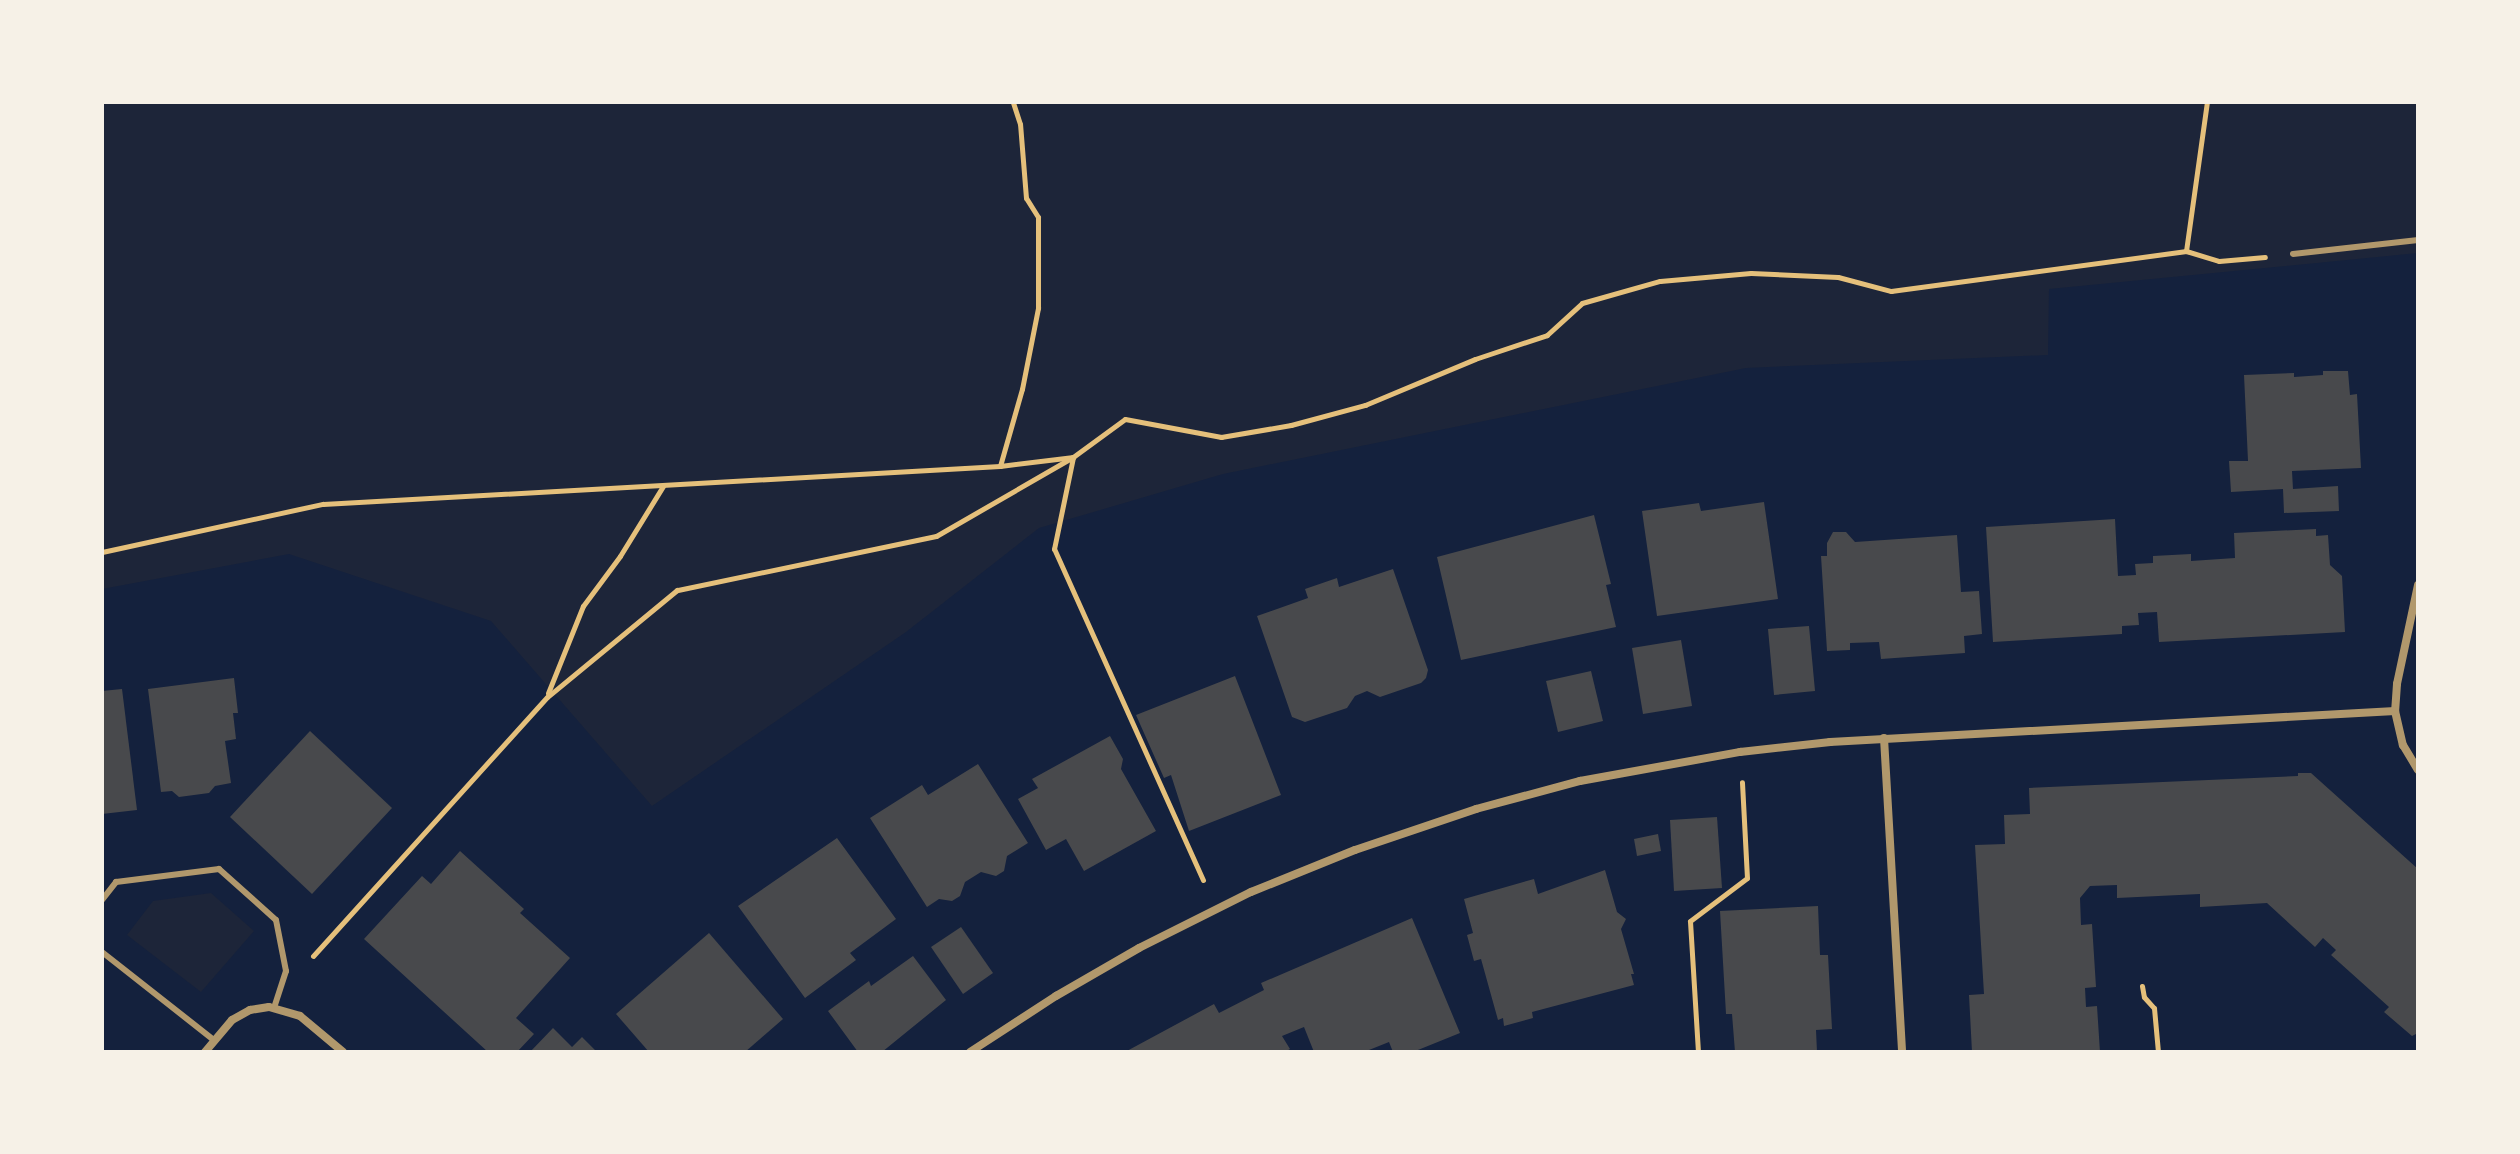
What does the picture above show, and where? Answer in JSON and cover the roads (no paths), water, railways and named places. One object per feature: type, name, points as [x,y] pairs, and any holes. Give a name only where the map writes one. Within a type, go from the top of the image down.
[{"type":"street","points":[[2418,585],[2397,684],[2395,711],[2403,745],[2418,770]]},
{"type":"street","points":[[970,1052],[1056,996],[1217,909],[1355,850],[1476,809],[1580,781],[1740,752],[1884,738],[2395,711]]},
{"type":"street","points":[[1884,738],[1902,1052]]},
{"type":"street","points":[[205,1052],[242,1014],[274,1007],[300,1016],[343,1052]]},
{"type":"lane","points":[[2293,254],[2418,240]]},
{"type":"lane","points":[[102,900],[116,882],[219,869],[276,920],[286,971],[274,1007]]},
{"type":"lane","points":[[102,952],[214,1040]]}]
